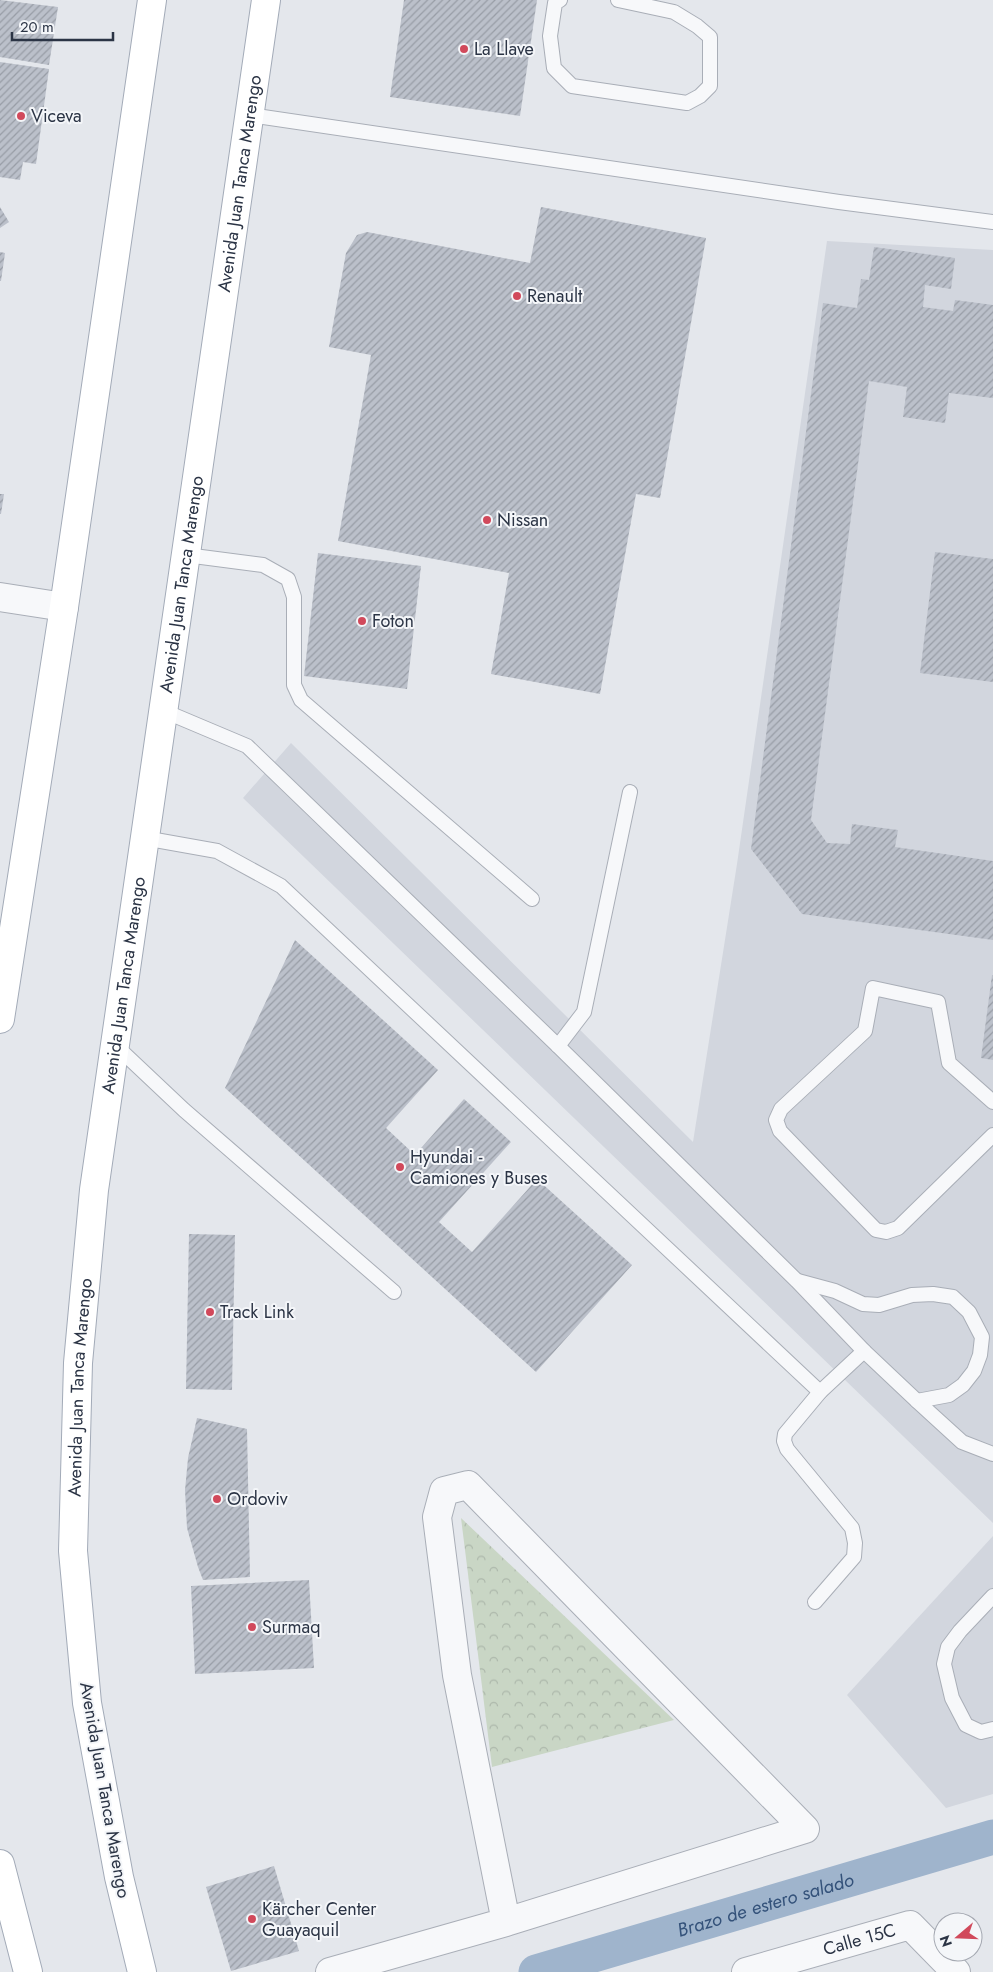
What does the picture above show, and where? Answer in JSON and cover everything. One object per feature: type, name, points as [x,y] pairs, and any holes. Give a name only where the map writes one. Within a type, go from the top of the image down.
[{"type":"main road","points":[[0,1019],[64,607],[152,0]]},
{"type":"main road","name":"Avenida Juan Tanca Marengo","points":[[142,1972],[119,1877],[87,1703],[73,1551],[78,1363],[94,1190],[114,1044],[164,711],[266,0]]},
{"type":"main road","points":[[0,1864],[28,1972]]},
{"type":"street","points":[[0,597],[64,607]]},
{"type":"street","points":[[330,1972],[506,1922],[805,1829],[468,1485],[444,1491],[437,1516],[456,1675],[506,1922]]},
{"type":"street","name":"Calle 15C","points":[[746,1972],[910,1925],[956,1972]]},
{"type":"lane","points":[[560,0],[555,3],[550,36],[554,68],[572,86],[687,103],[700,96],[710,86],[710,37],[697,26],[674,12],[618,0]]},
{"type":"lane","points":[[250,114],[839,202],[993,222]]},
{"type":"lane","points":[[186,555],[263,565],[288,579],[294,597],[294,685],[301,700],[532,899]]},
{"type":"lane","points":[[164,711],[247,746],[797,1280],[864,1351],[962,1442],[993,1454]]},
{"type":"lane","points":[[558,1046],[584,1012],[630,792]]},
{"type":"lane","points":[[144,838],[217,851],[281,886],[820,1392]]},
{"type":"lane","points":[[993,1102],[949,1063],[938,1002],[873,988],[865,1031],[781,1109],[776,1120],[780,1131],[828,1182],[876,1230],[886,1232],[898,1228],[993,1135]]},
{"type":"lane","points":[[114,1044],[184,1110],[394,1292]]},
{"type":"lane","points":[[797,1280],[835,1291],[862,1304],[879,1305],[912,1295],[933,1294],[953,1297],[969,1312],[987,1339],[974,1372],[963,1386],[949,1395],[917,1401]]},
{"type":"lane","points":[[815,1602],[854,1557],[855,1543],[852,1528],[787,1448],[784,1441],[785,1434],[820,1392],[864,1351]]},
{"type":"lane","points":[[993,1596],[960,1631],[948,1647],[944,1664],[952,1698],[966,1725],[981,1732],[993,1729]]},
{"type":"shaded area","points":[[827,241],[993,250],[993,1523],[243,798],[291,743],[693,1142],[737,864]]},
{"type":"shaded area","points":[[993,1536],[993,1794],[946,1808],[847,1695]]},
{"type":"green space","points":[[461,1518],[674,1720],[492,1767]]},
{"type":"building","points":[[0,0],[58,7],[49,65],[0,57]]},
{"type":"building","name":"La Llave","points":[[404,0],[537,0],[520,116],[390,97]]},
{"type":"building","name":"Viceva","points":[[0,62],[49,69],[36,164],[23,162],[20,180],[0,177]]},
{"type":"building","points":[[0,207],[9,222],[0,228]]},
{"type":"building","name":"Nissan","points":[[541,207],[706,238],[660,498],[636,494],[600,694],[491,674],[509,573],[338,541],[371,355],[329,347],[346,253],[357,235],[367,232],[530,263]]},
{"type":"building","points":[[874,247],[955,258],[951,289],[925,285],[923,307],[953,311],[955,300],[993,305],[993,398],[949,393],[945,423],[903,417],[907,387],[869,381],[811,820],[827,843],[850,844],[852,824],[898,830],[895,847],[993,861],[993,940],[802,914],[751,849],[823,303],[857,308],[861,279],[869,280]]},
{"type":"building","points":[[0,252],[5,253],[1,281],[0,281]]},
{"type":"building","points":[[0,494],[4,494],[1,514],[0,514]]},
{"type":"building","points":[[935,552],[993,559],[993,682],[920,673]]},
{"type":"building","name":"Foton","points":[[318,553],[421,566],[407,689],[304,676]]},
{"type":"building","name":"Hyundai - Camiones y Buses","points":[[295,940],[438,1070],[386,1128],[415,1155],[464,1099],[511,1142],[439,1222],[472,1252],[537,1179],[632,1265],[536,1372],[225,1088]]},
{"type":"building","points":[[993,975],[993,1060],[981,1058]]},
{"type":"building","name":"Track Link","points":[[189,1234],[235,1235],[232,1390],[186,1389]]},
{"type":"building","name":"Ordoviv","points":[[197,1418],[247,1429],[250,1577],[203,1580],[198,1567],[187,1528],[185,1490],[188,1458]]},
{"type":"building","name":"Surmaq","points":[[309,1580],[314,1668],[195,1674],[191,1586]]},
{"type":"building","name":"Kärcher Center Guayaquil","points":[[274,1866],[299,1951],[231,1971],[206,1887]]},
{"type":"waterway","name":"Brazo de estero salado","points":[[536,1972],[993,1837]]},
{"type":"place","name":"La Llave","points":[[464,49]]},
{"type":"place","name":"Viceva","points":[[21,116]]},
{"type":"place","name":"Renault","points":[[517,296]]},
{"type":"place","name":"Nissan","points":[[487,520]]},
{"type":"place","name":"Foton","points":[[362,621]]},
{"type":"place","name":"Hyundai - Camiones y Buses","points":[[400,1167]]},
{"type":"place","name":"Track Link","points":[[210,1312]]},
{"type":"place","name":"Ordoviv","points":[[217,1499]]},
{"type":"place","name":"Surmaq","points":[[252,1627]]},
{"type":"place","name":"Kärcher Center Guayaquil","points":[[252,1919]]}]
